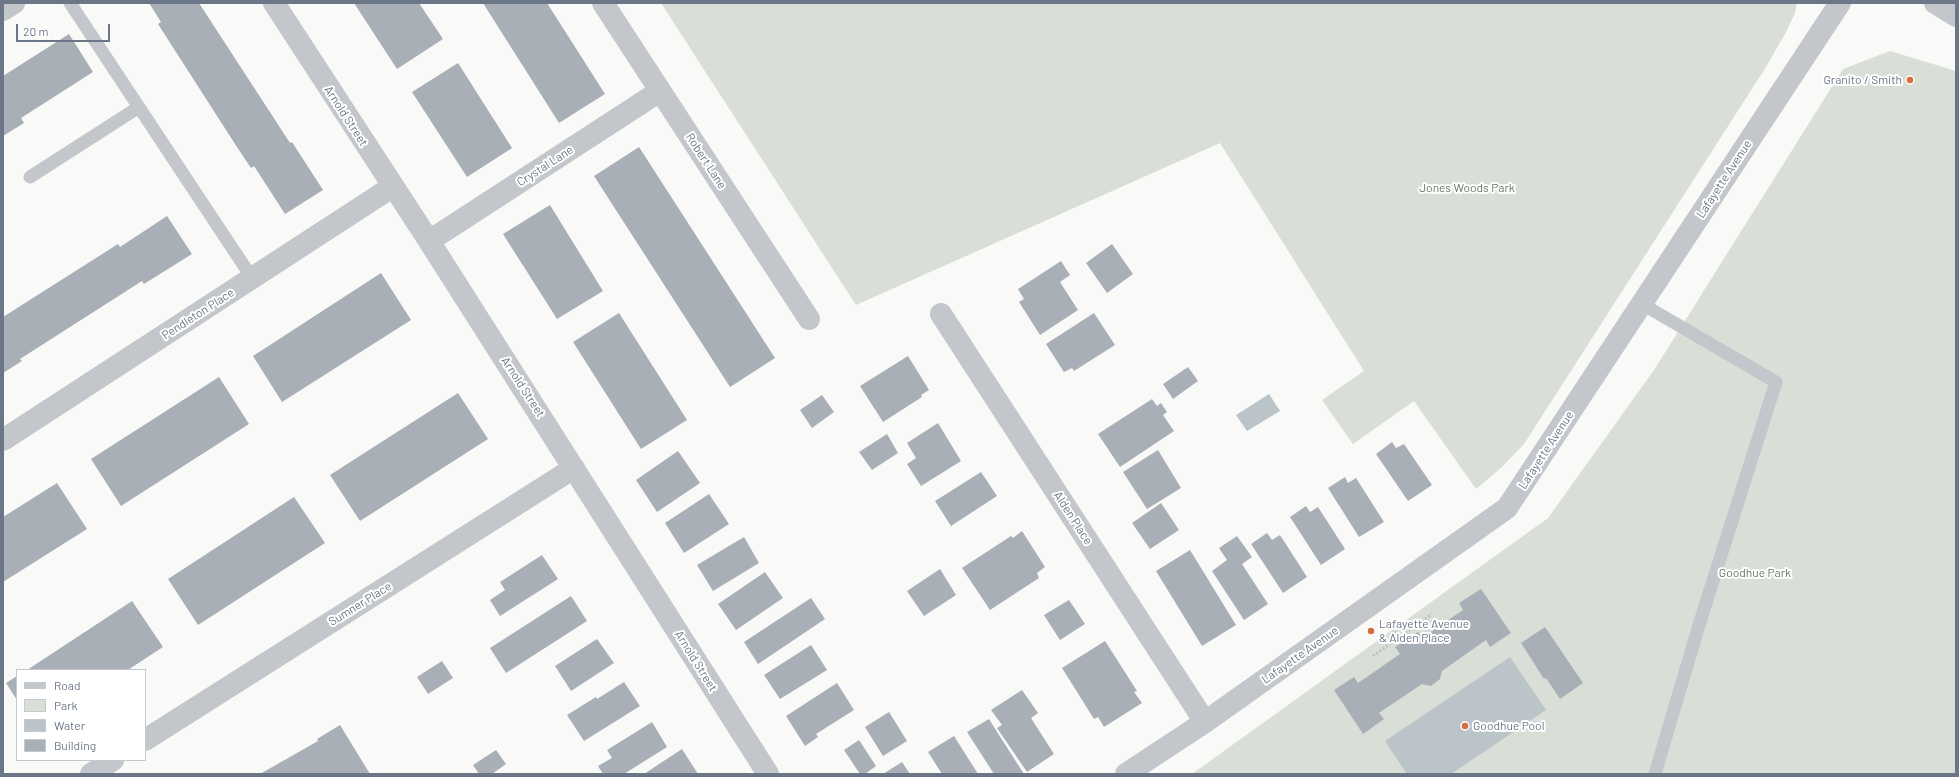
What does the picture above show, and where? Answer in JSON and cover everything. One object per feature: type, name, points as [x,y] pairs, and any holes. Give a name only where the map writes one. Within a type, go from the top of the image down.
[{"type":"street","points":[[3,10],[14,3]]},
{"type":"street","name":"Arnold Street","points":[[274,3],[392,187],[429,241],[768,774]]},
{"type":"street","name":"Robert Lane","points":[[603,3],[809,319]]},
{"type":"street","name":"Lafayette Avenue","points":[[1126,774],[1205,722],[1507,508],[1840,3]]},
{"type":"street","points":[[1935,3],[1956,16]]},
{"type":"street","name":"Crystal Lane","points":[[429,241],[660,91]]},
{"type":"street","name":"Pendleton Place","points":[[3,440],[392,187]]},
{"type":"street","name":"Alden Place","points":[[940,314],[1205,722]]},
{"type":"street","name":"Sumner Place","points":[[146,739],[574,468]]},
{"type":"street","points":[[91,774],[111,761]]},
{"type":"lane","points":[[70,3],[252,278]]},
{"type":"lane","points":[[30,177],[139,107]]},
{"type":"lane","points":[[1642,304],[1776,382],[1699,625],[1655,774]]},
{"type":"path","points":[[1373,656],[1432,614]]},
{"type":"path","points":[[1389,624],[1399,637]]},
{"type":"green space","name":"Jones Woods Park","points":[[661,3],[1797,3],[1795,13],[1785,34],[1766,67],[1524,444],[1501,468],[1476,489],[1414,401],[1353,444],[1322,400],[1364,371],[1220,143],[856,305]]},
{"type":"green space","name":"Goodhue Park","points":[[1890,51],[1956,71],[1956,774],[1192,774],[1548,518],[1654,370],[1843,69]]},
{"type":"water","points":[[1269,394],[1280,411],[1247,431],[1236,415]]},
{"type":"water","name":"Goodhue Pool","points":[[1510,657],[1546,710],[1451,774],[1407,774],[1385,741]]},
{"type":"building","points":[[149,3],[199,3],[290,143],[292,142],[323,190],[285,214],[254,166],[251,168],[235,144],[158,24],[161,22]]},
{"type":"building","points":[[354,3],[419,3],[443,39],[397,69]]},
{"type":"building","points":[[483,3],[547,3],[605,94],[559,123]]},
{"type":"building","points":[[69,34],[93,72],[21,118],[24,123],[3,136],[3,76]]},
{"type":"building","points":[[458,63],[512,148],[467,177],[412,92]]},
{"type":"building","points":[[639,147],[775,358],[730,387],[594,176]]},
{"type":"building","points":[[550,205],[603,291],[557,319],[503,234]]},
{"type":"building","points":[[167,216],[192,254],[144,284],[142,281],[20,359],[22,361],[3,373],[3,317],[118,244],[120,247]]},
{"type":"building","points":[[1112,244],[1133,274],[1107,293],[1086,263]]},
{"type":"building","points":[[1061,261],[1070,275],[1060,282],[1078,310],[1040,335],[1019,302],[1024,299],[1018,289]]},
{"type":"building","points":[[381,273],[411,320],[282,402],[253,356]]},
{"type":"building","points":[[619,313],[687,420],[641,449],[573,342]]},
{"type":"building","points":[[1094,313],[1115,345],[1074,371],[1072,368],[1064,372],[1046,344]]},
{"type":"building","points":[[908,356],[929,390],[921,395],[922,397],[883,422],[860,386]]},
{"type":"building","points":[[1188,367],[1198,381],[1173,399],[1163,384]]},
{"type":"building","points":[[219,377],[249,424],[121,506],[91,459]]},
{"type":"building","points":[[458,393],[488,439],[360,521],[330,475]]},
{"type":"building","points":[[822,395],[834,412],[812,428],[800,410]]},
{"type":"building","points":[[1152,399],[1157,406],[1161,403],[1167,412],[1163,415],[1174,431],[1120,467],[1098,434]]},
{"type":"building","points":[[938,423],[961,461],[921,486],[907,464],[916,458],[907,443]]},
{"type":"building","points":[[887,434],[898,453],[872,470],[859,452]]},
{"type":"building","points":[[1392,442],[1396,448],[1404,444],[1432,485],[1408,501],[1376,454]]},
{"type":"building","points":[[1158,450],[1181,488],[1147,509],[1123,472]]},
{"type":"building","points":[[678,451],[700,483],[657,512],[636,480]]},
{"type":"building","points":[[981,472],[997,496],[951,526],[935,501]]},
{"type":"building","points":[[1345,477],[1348,483],[1356,478],[1384,522],[1359,537],[1328,488]]},
{"type":"building","points":[[57,483],[87,529],[3,582],[3,517]]},
{"type":"building","points":[[709,494],[729,524],[684,553],[665,523]]},
{"type":"building","points":[[294,497],[325,543],[198,625],[168,579]]},
{"type":"building","points":[[1161,503],[1179,530],[1150,549],[1132,523]]},
{"type":"building","points":[[1306,506],[1310,512],[1318,507],[1345,549],[1321,565],[1290,517]]},
{"type":"building","points":[[1022,531],[1045,567],[1037,573],[1039,578],[990,610],[962,568],[1011,536],[1013,538]]},
{"type":"building","points":[[1267,533],[1272,540],[1280,535],[1307,577],[1283,593],[1251,544]]},
{"type":"building","points":[[1237,536],[1252,557],[1242,564],[1268,604],[1244,620],[1212,571],[1227,560],[1219,548]]},
{"type":"building","points":[[744,537],[759,563],[713,591],[697,565]]},
{"type":"building","points":[[1190,550],[1236,625],[1202,646],[1156,571]]},
{"type":"building","points":[[542,555],[558,579],[500,616],[490,600],[505,590],[500,582]]},
{"type":"building","points":[[940,569],[956,595],[924,616],[907,591]]},
{"type":"building","points":[[765,572],[783,598],[736,630],[718,604]]},
{"type":"building","points":[[1481,589],[1511,633],[1490,647],[1486,640],[1442,671],[1440,679],[1431,686],[1422,684],[1379,713],[1384,719],[1363,734],[1334,690],[1354,677],[1358,683],[1400,654],[1395,647],[1418,632],[1422,638],[1463,610],[1459,603]]},
{"type":"building","points":[[571,596],[587,621],[506,673],[490,648]]},
{"type":"building","points":[[811,598],[825,619],[758,664],[744,642]]},
{"type":"building","points":[[1069,600],[1085,624],[1060,640],[1044,615]]},
{"type":"building","points":[[132,601],[163,647],[130,669],[29,669]]},
{"type":"building","points":[[1545,627],[1583,683],[1560,699],[1546,678],[1544,679],[1521,643]]},
{"type":"building","points":[[597,639],[614,663],[571,691],[555,666]]},
{"type":"building","points":[[1105,641],[1137,691],[1134,692],[1142,703],[1104,727],[1098,717],[1094,719],[1062,668]]},
{"type":"building","points":[[811,645],[827,670],[780,699],[764,675]]},
{"type":"building","points":[[442,661],[453,678],[428,694],[417,677]]},
{"type":"building","points":[[16,677],[16,698],[6,683]]},
{"type":"building","points":[[624,682],[640,706],[584,741],[567,715]]},
{"type":"building","points":[[837,683],[854,710],[816,734],[818,737],[805,746],[786,716]]},
{"type":"building","points":[[1022,690],[1038,713],[1031,718],[1054,754],[1027,772],[997,728],[1002,725],[991,710]]},
{"type":"building","points":[[889,712],[907,741],[883,756],[865,727]]},
{"type":"building","points":[[989,719],[1024,774],[994,774],[967,732]]},
{"type":"building","points":[[652,722],[667,747],[624,774],[603,774],[598,766],[612,758],[607,750]]},
{"type":"building","points":[[340,725],[370,774],[260,774],[318,741],[317,739]]},
{"type":"building","points":[[954,736],[978,774],[942,774],[928,752]]},
{"type":"building","points":[[859,740],[876,766],[865,774],[860,774],[844,750]]},
{"type":"building","points":[[682,749],[698,774],[644,774]]},
{"type":"building","points":[[496,750],[506,764],[492,774],[479,774],[473,765]]},
{"type":"building","points":[[902,762],[910,774],[883,774]]},
{"type":"place","name":"Granito / Smith","points":[[1910,80]]},
{"type":"place","name":"Lafayette Avenue & Alden Place","points":[[1371,631]]},
{"type":"place","name":"Goodhue Pool","points":[[1465,726]]}]
